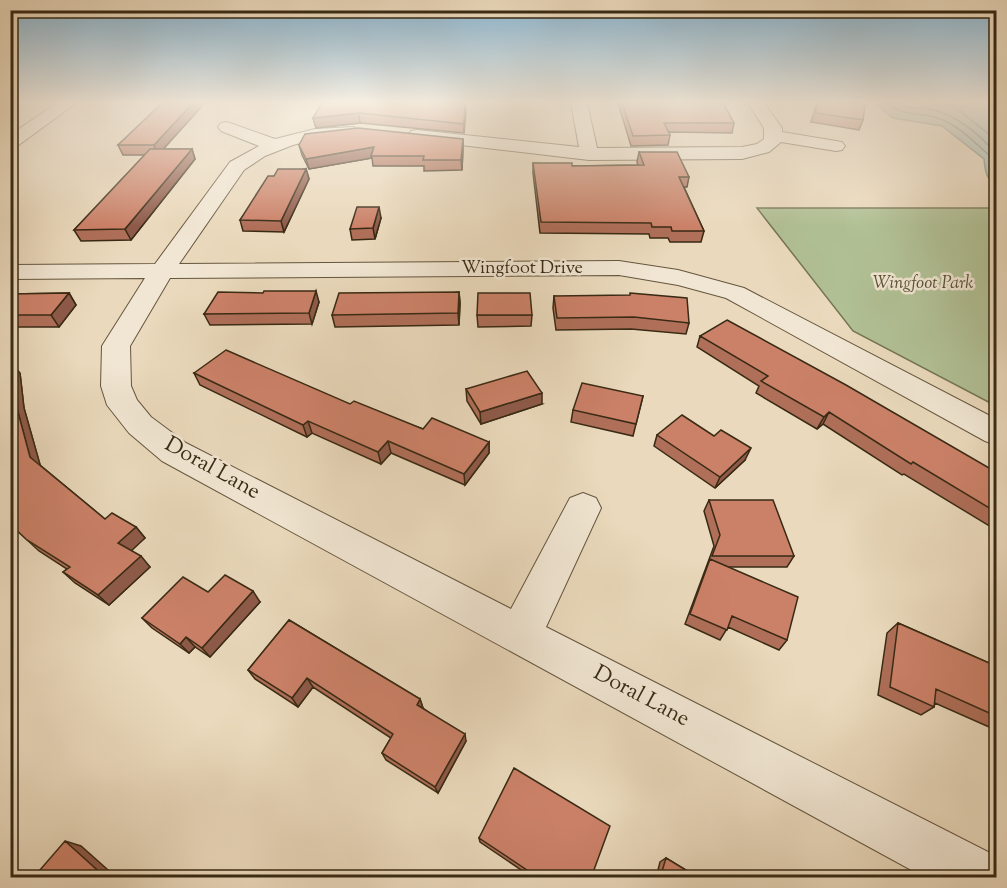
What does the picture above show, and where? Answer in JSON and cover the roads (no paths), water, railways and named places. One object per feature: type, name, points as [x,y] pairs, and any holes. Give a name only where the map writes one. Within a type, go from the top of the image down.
[{"type":"street","name":"Doral Lane","points":[[501,144],[589,154],[742,153],[770,144]]},
{"type":"street","points":[[587,144],[589,154]]},
{"type":"street","points":[[826,144],[836,146]]},
{"type":"street","name":"Doral Lane","points":[[273,145],[247,159],[230,175],[162,271],[116,346],[116,386],[123,405],[140,424],[174,452],[982,878]]},
{"type":"street","name":"Wingfoot Drive","points":[[10,272],[619,268],[696,280],[735,293],[772,311],[996,433]]},
{"type":"street","points":[[521,633],[583,508]]},
{"type":"water","points":[[965,144],[996,144],[996,185],[988,177],[984,159]]},
{"type":"park label","name":"Wingfoot Park","points":[[923,284]]}]
